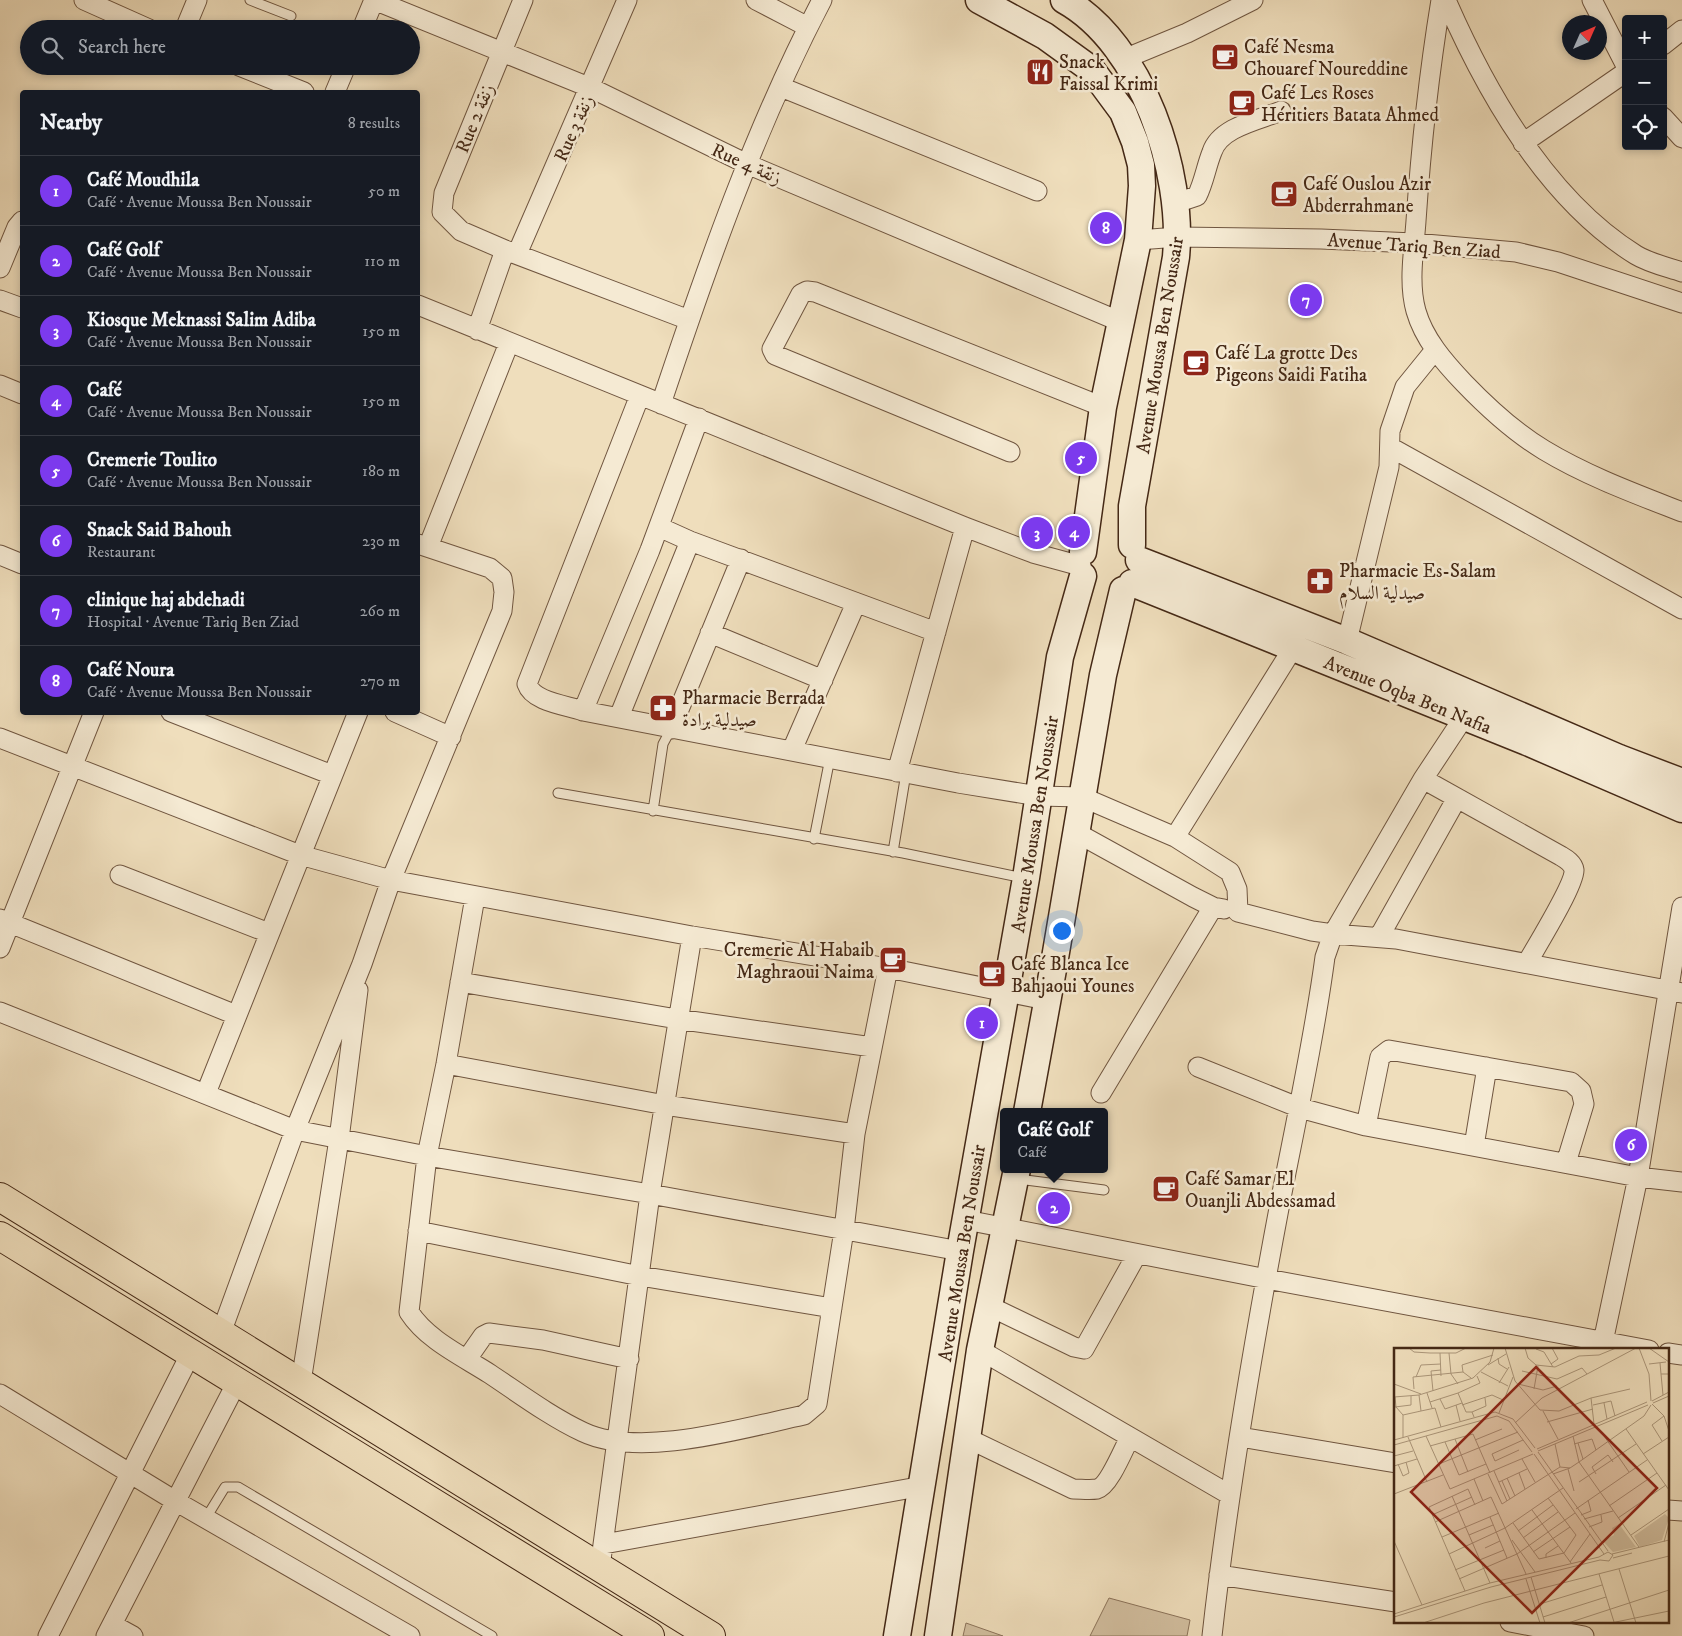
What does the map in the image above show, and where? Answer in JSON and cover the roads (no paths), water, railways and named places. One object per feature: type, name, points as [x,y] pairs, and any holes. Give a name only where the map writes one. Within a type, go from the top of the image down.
[{"type":"main road","points":[[0,1197],[302,1382],[602,1556],[711,1636]]},
{"type":"main road","points":[[0,1236],[650,1636]]},
{"type":"street","points":[[84,0],[129,20]]},
{"type":"street","points":[[189,20],[197,0]]},
{"type":"street","points":[[366,20],[374,0]]},
{"type":"street","name":"Rue 4 زنقة","points":[[374,0],[591,88],[747,164],[1121,322]]},
{"type":"street","name":"Rue 2 زنقة","points":[[511,252],[461,231],[442,212],[444,193],[500,51],[523,0]]},
{"type":"street","name":"Rue 3 زنقة","points":[[477,330],[511,252],[591,88],[627,0]]},
{"type":"street","points":[[756,0],[808,27]]},
{"type":"street","points":[[661,404],[689,320],[747,164],[808,27],[822,0]]},
{"type":"street","name":"Avenue Moussa Ben Noussair","points":[[897,1636],[960,1251],[1026,878],[1060,657],[1082,565],[1103,407],[1138,240],[1142,186],[1141,165],[1136,142],[1124,112],[1110,90],[1092,70],[1070,52],[979,0]]},
{"type":"street","name":"Avenue Moussa Ben Noussair","points":[[1028,1108],[1103,675],[1132,569],[1132,506],[1178,237],[1176,203],[1158,126],[1124,59],[1104,33],[1064,0]]},
{"type":"street","points":[[1441,0],[1419,168],[1413,289],[1415,309],[1419,322],[1435,350],[1484,403],[1517,432],[1544,450],[1612,484],[1682,512]]},
{"type":"street","points":[[1446,0],[1486,83],[1523,144],[1573,203],[1600,230],[1638,256],[1682,272]]},
{"type":"street","points":[[1592,0],[1623,60]]},
{"type":"street","points":[[1124,59],[1187,33],[1247,1]]},
{"type":"street","points":[[1667,41],[1682,30]]},
{"type":"street","points":[[262,75],[299,90]]},
{"type":"street","points":[[336,90],[342,75]]},
{"type":"street","points":[[1523,144],[1622,75]]},
{"type":"street","points":[[781,88],[1037,191]]},
{"type":"street","points":[[1176,203],[1196,196],[1202,186],[1212,150],[1218,141],[1229,132],[1281,111]]},
{"type":"street","points":[[1667,122],[1682,138]]},
{"type":"street","points":[[0,268],[20,223]]},
{"type":"street","name":"Avenue Tariq Ben Ziad","points":[[1138,240],[1178,237],[1321,239],[1414,243],[1516,252],[1558,262],[1681,302]]},
{"type":"street","points":[[511,252],[689,320]]},
{"type":"street","points":[[1010,452],[775,355],[772,349],[801,294],[807,291],[815,292],[1103,407]]},
{"type":"street","points":[[0,300],[20,307]]},
{"type":"street","points":[[420,306],[965,527],[1033,552],[1082,565]]},
{"type":"street","points":[[221,1333],[295,1130],[362,964],[391,880],[502,611],[504,592],[502,578],[490,568],[422,545],[509,343]]},
{"type":"street","points":[[1347,641],[1389,467],[1390,431],[1405,386],[1435,350]]},
{"type":"street","points":[[0,385],[20,393]]},
{"type":"street","points":[[640,395],[527,684],[529,690],[537,696],[583,711],[672,729],[1038,796],[1082,797],[1175,837],[1230,872],[1237,889],[1238,912]]},
{"type":"street","points":[[583,711],[659,527],[700,418]]},
{"type":"street","points":[[1390,447],[1682,610]]},
{"type":"street","points":[[659,527],[690,541],[936,632]]},
{"type":"street","points":[[902,772],[936,632],[965,527]]},
{"type":"street","points":[[1106,534],[1125,538],[1132,569],[1105,592],[1088,584],[1082,565],[1096,537],[1106,534]]},
{"type":"street","points":[[619,717],[690,541]]},
{"type":"street","points":[[0,555],[20,563]]},
{"type":"street","points":[[672,729],[741,559]]},
{"type":"street","name":"Avenue Oqba Ben Nafia","points":[[1132,569],[1347,641],[1602,750],[1682,782]]},
{"type":"street","name":"Avenue Oqba Ben Nafia","points":[[1132,569],[1294,648],[1527,742],[1682,809]]},
{"type":"street","points":[[792,750],[856,603]]},
{"type":"street","points":[[710,633],[823,680]]},
{"type":"street","points":[[1175,837],[1294,648]]},
{"type":"street","points":[[0,948],[5,921],[72,768],[93,715]]},
{"type":"street","points":[[179,715],[332,775]]},
{"type":"street","points":[[206,1092],[357,715]]},
{"type":"street","points":[[402,715],[451,737]]},
{"type":"street","points":[[1212,1636],[1218,1575],[1230,1495],[1267,1279],[1300,1108],[1325,957],[1333,934],[1423,779],[1464,717]]},
{"type":"street","points":[[0,738],[72,768],[300,855],[391,880],[692,936],[888,968],[1046,1000]]},
{"type":"street","points":[[1423,779],[1561,856],[1572,866],[1574,871],[1567,889],[1527,963]]},
{"type":"street","points":[[1378,937],[1457,798]]},
{"type":"street","points":[[1077,833],[1213,907],[1312,931],[1378,937],[1527,963],[1675,992]]},
{"type":"street","points":[[120,875],[268,933]]},
{"type":"street","points":[[475,897],[446,1064],[427,1156],[409,1312],[428,1334],[467,1360],[584,1432],[618,1442],[663,1441],[698,1437],[804,1415],[817,1404],[844,1230],[855,1134],[888,968]]},
{"type":"street","points":[[1101,1093],[1213,907]]},
{"type":"street","points":[[1603,1342],[1675,992],[1682,907]]},
{"type":"street","points":[[5,921],[236,1015]]},
{"type":"street","points":[[692,936],[650,1194],[602,1556],[923,1486]]},
{"type":"street","points":[[302,1382],[339,1140],[362,964]]},
{"type":"street","points":[[460,982],[677,1019],[872,1047]]},
{"type":"street","points":[[0,1012],[206,1092],[295,1130],[339,1140],[650,1194],[960,1251]]},
{"type":"street","points":[[1366,1126],[1380,1057],[1388,1050],[1571,1082],[1581,1091],[1584,1104],[1566,1163]]},
{"type":"street","points":[[446,1064],[665,1105],[855,1134]]},
{"type":"street","points":[[1198,1067],[1300,1108],[1366,1126],[1638,1177],[1682,1182]]},
{"type":"street","points":[[1474,1146],[1488,1067]]},
{"type":"street","name":"Avenue Moussa Ben Noussair","points":[[938,1636],[980,1350],[1016,1174]]},
{"type":"street","points":[[966,1220],[1267,1279],[1638,1348]]},
{"type":"street","points":[[418,1230],[640,1276],[832,1308]]},
{"type":"street","points":[[989,1306],[1074,1347],[1084,1349],[1137,1254]]},
{"type":"street","points":[[467,1360],[483,1336],[489,1333],[542,1340],[629,1359]]},
{"type":"street","points":[[980,1350],[1230,1495]]},
{"type":"street","points":[[48,1636],[191,1353]]},
{"type":"street","points":[[133,1636],[110,1631],[237,1382]]},
{"type":"street","points":[[0,1394],[177,1502],[410,1636]]},
{"type":"street","points":[[1240,1436],[1394,1463]]},
{"type":"street","points":[[967,1438],[1073,1489],[1088,1489],[1099,1488],[1107,1482],[1130,1437]]},
{"type":"street","points":[[1218,1575],[1394,1602]]},
{"type":"street","points":[[1521,1624],[1584,1636]]},
{"type":"lane","points":[[250,0],[291,16]]},
{"type":"lane","points":[[653,810],[662,744],[672,729]]},
{"type":"lane","points":[[814,839],[830,758]]},
{"type":"lane","points":[[893,852],[902,772]]},
{"type":"lane","points":[[558,792],[893,852],[1026,878]]},
{"type":"lane","points":[[1016,1174],[1104,1190]]},
{"type":"lane","points":[[206,1518],[225,1487],[238,1487],[492,1636]]},
{"type":"place","name":"Café Nesma Chouaref Noureddine","points":[[1225,57]]},
{"type":"place","name":"Snack Faissal Krimi","points":[[1040,72]]},
{"type":"place","name":"Café Les Roses Héritiers Batata Ahmed","points":[[1242,103]]},
{"type":"place","name":"Café Ouslou Azir Abderrahmane","points":[[1284,194]]},
{"type":"place","name":"Café Noura","points":[[1106,228]]},
{"type":"place","name":"clinique haj abdehadi","points":[[1306,300]]},
{"type":"place","name":"Café La grotte Des Pigeons Saidi Fatiha","points":[[1196,363]]},
{"type":"place","name":"Cremerie Toulito","points":[[1081,458]]},
{"type":"place","name":"Café","points":[[1074,532]]},
{"type":"place","name":"Kiosque Meknassi Salim Adiba","points":[[1037,533]]},
{"type":"place","name":"Pharmacie Es-Salam صيدلية السلام","points":[[1320,581]]},
{"type":"place","name":"Pharmacie Berrada صيدلية برادة","points":[[663,708]]},
{"type":"place","name":"Cremerie Al Habaib Maghraoui Naima","points":[[893,960]]},
{"type":"place","name":"Café Blanca Ice Bahjaoui Younes","points":[[992,974]]},
{"type":"place","name":"Café Moudhila","points":[[982,1023]]},
{"type":"place","name":"Snack Said Bahouh","points":[[1631,1145]]},
{"type":"place","name":"Café Samar El Ouanjli Abdessamad","points":[[1166,1189]]},
{"type":"place","name":"Café Golf","points":[[1054,1208]]}]
